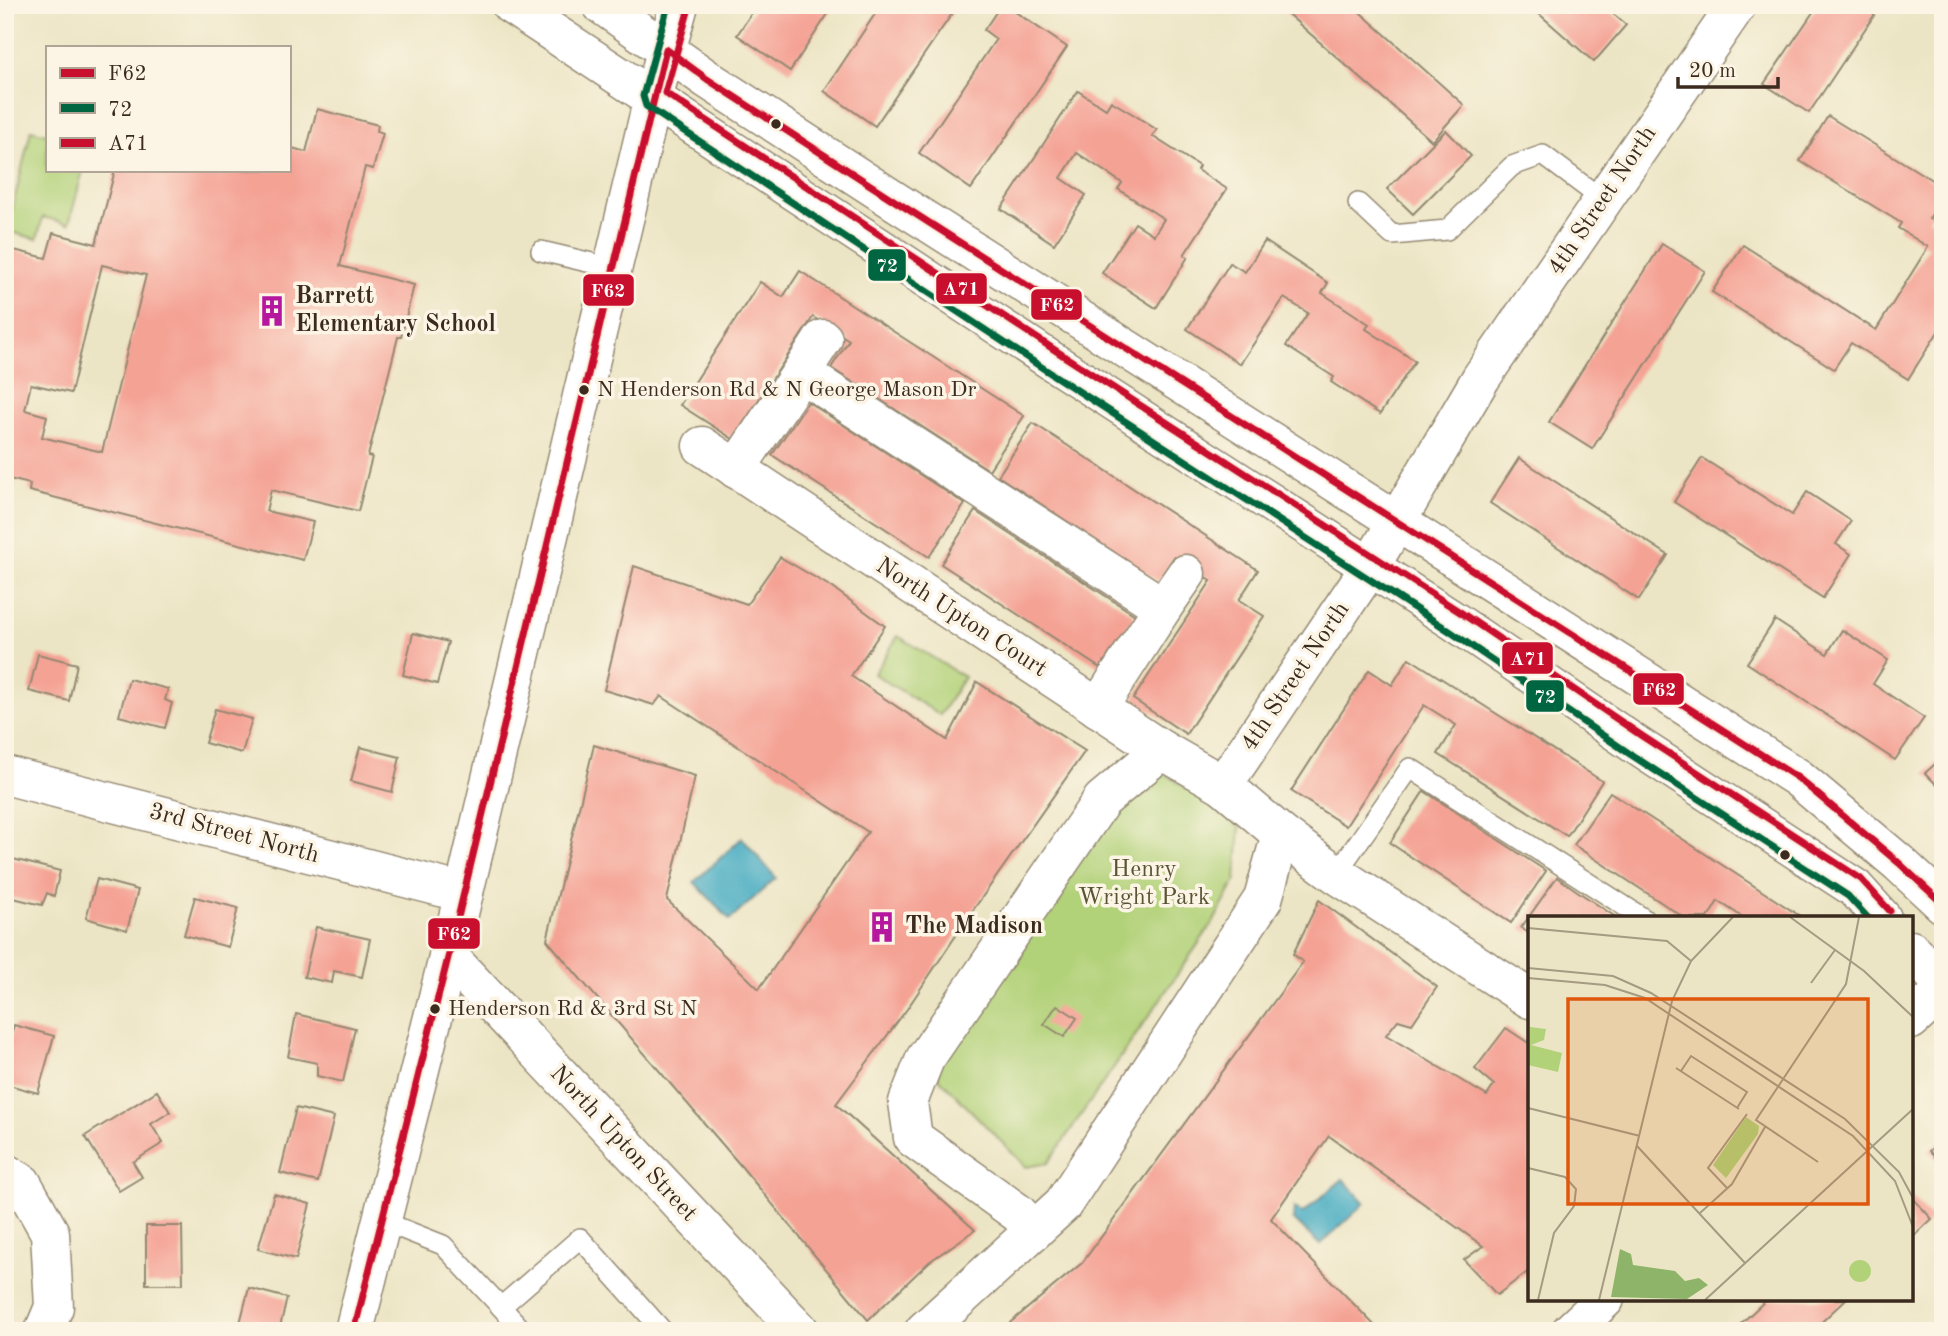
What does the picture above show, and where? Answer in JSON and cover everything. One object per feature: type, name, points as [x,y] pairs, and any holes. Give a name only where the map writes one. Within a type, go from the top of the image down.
[{"type":"street","points":[[511,5],[1454,621],[1636,746],[1855,888],[1880,916]]},
{"type":"street","points":[[601,5],[730,95],[1798,778],[1943,904]]},
{"type":"street","points":[[354,1331],[464,893],[653,98],[679,5]]},
{"type":"street","name":"4th Street North","points":[[1223,785],[1398,523],[1481,378],[1737,5]]},
{"type":"street","points":[[736,469],[823,339]]},
{"type":"street","points":[[801,373],[1163,607]]},
{"type":"street","name":"North Upton Court","points":[[702,446],[1162,750],[1223,785]]},
{"type":"street","points":[[1098,708],[1186,573]]},
{"type":"street","points":[[1034,1231],[1018,1213],[913,1138],[908,1102],[925,1059],[1102,800],[1162,750]]},
{"type":"street","name":"3rd Street North","points":[[5,775],[464,893]]},
{"type":"street","points":[[1223,785],[1281,834],[1336,874],[1528,998]]},
{"type":"street","points":[[924,1331],[1063,1204],[1263,899],[1281,834]]},
{"type":"street","points":[[1913,952],[1943,984]]},
{"type":"street","name":"North Upton Street","points":[[448,956],[800,1331]]},
{"type":"street","points":[[1913,1018],[1943,991]]},
{"type":"street","points":[[14,1178],[50,1233],[54,1307],[44,1331]]},
{"type":"street","points":[[1571,1331],[1603,1301]]},
{"type":"lane","points":[[1358,203],[1392,235],[1447,230],[1512,166],[1543,155],[1603,200]]},
{"type":"lane","points":[[541,251],[613,268]]},
{"type":"lane","points":[[1336,874],[1410,768],[1640,916]]},
{"type":"lane","points":[[382,1221],[443,1245],[523,1331]]},
{"type":"lane","points":[[501,1307],[580,1238],[663,1331]]},
{"type":"green space","points":[[31,130],[46,134],[46,172],[82,172],[69,224],[43,217],[37,239],[7,231]]},
{"type":"green space","points":[[898,636],[964,677],[940,715],[874,674]]},
{"type":"green space","name":"Henry Wright Park","points":[[1156,767],[1240,827],[1236,880],[1214,921],[1048,1163],[1026,1167],[938,1077],[937,1055],[1120,779]]},
{"type":"water","points":[[742,838],[776,878],[730,920],[694,882]]},
{"type":"water","points":[[1343,1179],[1365,1203],[1320,1245],[1293,1219],[1294,1208],[1303,1213]]},
{"type":"building","points":[[757,5],[834,5],[790,71],[737,35]]},
{"type":"building","points":[[881,5],[958,5],[875,126],[824,91]]},
{"type":"building","points":[[1001,5],[1005,5],[1067,47],[971,189],[919,153],[996,39],[984,30]]},
{"type":"building","points":[[1283,5],[1352,5],[1464,105],[1432,141],[1281,8]]},
{"type":"building","points":[[1529,5],[1603,5],[1626,25],[1594,62]]},
{"type":"building","points":[[1818,5],[1881,5],[1809,113],[1764,84]]},
{"type":"building","points":[[1078,91],[1106,109],[1111,101],[1136,116],[1157,130],[1152,136],[1199,166],[1197,170],[1227,189],[1184,255],[1188,257],[1156,308],[1102,273],[1135,223],[1154,235],[1164,219],[1118,189],[1122,183],[1077,153],[1061,178],[1086,195],[1054,244],[1001,209]]},
{"type":"building","name":"Barrett Elementary School","points":[[317,109],[378,125],[377,131],[383,133],[373,169],[365,167],[340,266],[414,285],[368,456],[372,457],[358,511],[271,490],[266,511],[313,522],[303,560],[29,491],[30,484],[5,478],[8,446],[5,446],[6,248],[46,258],[53,233],[96,244],[114,172],[290,172],[290,147],[306,152]],"holes":[[[102,265],[146,275],[102,452],[42,437],[47,416],[25,410],[31,384],[71,393]]]},
{"type":"building","points":[[1828,116],[1943,187],[1943,197],[1929,219],[1943,227],[1943,324],[1908,379],[1851,343],[1834,369],[1712,292],[1743,245],[1876,330],[1928,247],[1898,228],[1901,223],[1800,161]]},
{"type":"building","points":[[1446,130],[1471,156],[1413,214],[1387,189]]},
{"type":"building","points":[[1265,241],[1328,283],[1322,293],[1369,324],[1366,329],[1415,361],[1380,414],[1331,382],[1334,377],[1286,346],[1308,313],[1284,298],[1240,364],[1187,329],[1230,263],[1245,272]]},
{"type":"building","points":[[1662,244],[1705,271],[1592,449],[1549,422]]},
{"type":"building","points":[[800,271],[1024,416],[989,470],[831,368],[849,340],[813,317],[733,439],[680,405],[760,282],[783,297]]},
{"type":"building","points":[[808,402],[965,504],[929,557],[772,455]]},
{"type":"building","points":[[1033,423],[1258,570],[1239,600],[1264,616],[1186,734],[1133,699],[1211,581],[1174,557],[1158,581],[998,476]]},
{"type":"building","points":[[1519,458],[1668,555],[1639,600],[1490,503]]},
{"type":"building","points":[[1702,458],[1792,515],[1807,492],[1851,521],[1836,544],[1851,554],[1823,598],[1674,502]]},
{"type":"building","points":[[975,511],[1135,615],[1100,668],[941,564]]},
{"type":"building","name":"The Madison","points":[[780,557],[833,588],[885,626],[851,676],[947,740],[977,682],[1085,751],[907,1009],[836,1104],[975,1230],[929,1262],[868,1320],[741,1166],[547,940],[594,745],[695,776],[667,900],[759,989],[868,832],[661,696],[654,705],[604,690],[634,566],[747,604]]},
{"type":"building","points":[[1775,620],[1827,654],[1842,630],[1888,660],[1873,684],[1924,718],[1895,760],[1747,663]]},
{"type":"building","points":[[413,633],[448,642],[437,684],[403,675]]},
{"type":"building","points":[[38,654],[77,664],[69,701],[29,691]]},
{"type":"building","points":[[1409,658],[1602,781],[1567,836],[1438,754],[1456,725],[1424,705],[1346,826],[1291,791],[1369,670],[1392,685]]},
{"type":"building","points":[[129,679],[168,689],[165,700],[172,703],[165,728],[119,716]]},
{"type":"building","points":[[215,709],[252,719],[242,753],[205,743]]},
{"type":"building","points":[[360,747],[400,757],[392,792],[351,781]]},
{"type":"building","points":[[1943,757],[1943,791],[1925,773]]},
{"type":"building","points":[[1424,791],[1546,871],[1511,923],[1390,843]]},
{"type":"building","points":[[1610,792],[1800,916],[1741,916],[1718,901],[1709,916],[1682,916],[1574,845]]},
{"type":"building","points":[[9,858],[60,871],[54,896],[47,893],[42,905],[5,896],[5,874]]},
{"type":"building","points":[[1557,877],[1614,916],[1529,916]]},
{"type":"building","points":[[97,879],[138,890],[127,930],[86,918]]},
{"type":"building","points":[[195,897],[238,908],[228,947],[184,935]]},
{"type":"building","points":[[1319,900],[1437,987],[1412,1024],[1398,1020],[1386,1035],[1487,1096],[1494,1085],[1475,1069],[1506,1028],[1528,1043],[1528,1272],[1497,1295],[1464,1260],[1483,1246],[1329,1136],[1271,1219],[1380,1331],[1000,1331],[1082,1263],[1303,962],[1293,954]]},
{"type":"building","points":[[1528,918],[1528,933],[1521,928]]},
{"type":"building","points":[[316,927],[370,939],[362,977],[334,971],[332,983],[304,977]]},
{"type":"building","points":[[1057,1005],[1077,1018],[1064,1037],[1044,1024]]},
{"type":"building","points":[[296,1014],[355,1028],[343,1082],[317,1076],[317,1063],[288,1057]]},
{"type":"building","points":[[14,1025],[54,1036],[38,1093],[5,1084],[5,1055]]},
{"type":"building","points":[[157,1091],[170,1112],[151,1124],[163,1143],[133,1162],[142,1177],[119,1191],[85,1136]]},
{"type":"building","points":[[296,1108],[334,1117],[318,1182],[280,1173]]},
{"type":"building","points":[[1943,1139],[1943,1166],[1929,1151]]},
{"type":"building","points":[[274,1194],[310,1204],[296,1259],[258,1249]]},
{"type":"building","points":[[1913,1198],[1932,1219],[1913,1237]]},
{"type":"building","points":[[146,1226],[182,1226],[183,1284],[146,1284]]},
{"type":"building","points":[[249,1288],[287,1298],[279,1331],[238,1331]]},
{"type":"building","points":[[1765,1301],[1844,1301],[1812,1331],[1733,1331]]},
{"type":"transit line","name":"72","points":[[668,5],[643,96],[646,106],[1055,376],[1448,630],[1630,754],[1848,896],[1866,916]]},
{"type":"transit line","name":"A71","points":[[689,8],[665,93],[1067,358],[1460,612],[1642,736],[1861,879],[1890,911]]},
{"type":"transit line","name":"F62","points":[[354,1331],[456,926],[666,49],[707,79],[895,201],[1798,778],[1943,904]]},
{"type":"place","name":"Barrett Elementary School","points":[[272,311]]},
{"type":"place","name":"N Henderson Rd & N George Mason Dr","points":[[584,390]]},
{"type":"place","name":"The Madison","points":[[882,927]]},
{"type":"place","name":"Henderson Rd & 3rd St N","points":[[435,1009]]}]
